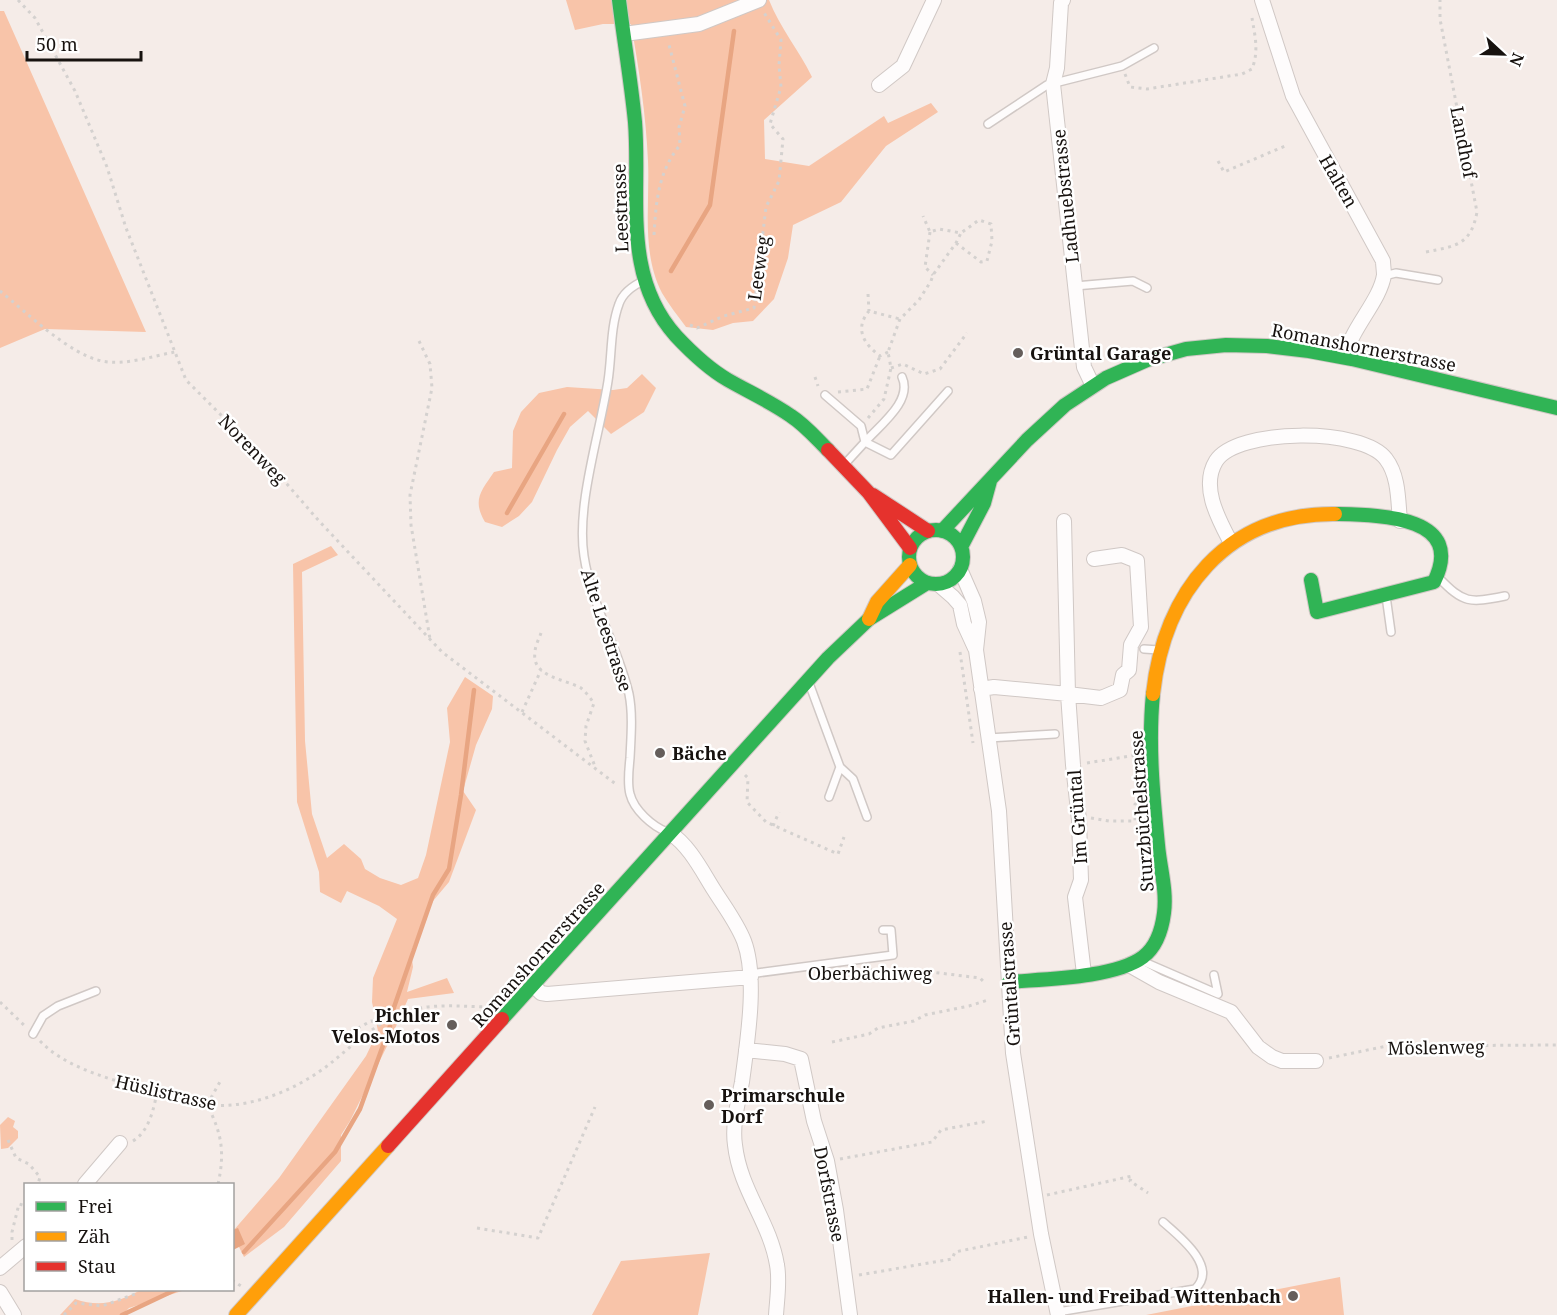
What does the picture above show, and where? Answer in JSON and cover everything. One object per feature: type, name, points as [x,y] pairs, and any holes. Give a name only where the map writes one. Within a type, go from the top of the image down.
[{"type":"main road","name":"Leestrasse","points":[[619,0],[635,122],[637,168],[635,224],[638,254],[645,280],[658,310],[675,335],[726,380],[756,394],[794,418],[869,493],[910,548]]},
{"type":"main road","name":"Romanshornerstrasse","points":[[935,531],[963,510],[975,494],[1046,422],[1093,386],[1142,361],[1171,352],[1218,344],[1249,343],[1296,348],[1345,357],[1557,408]]},
{"type":"main road","name":"Romanshornerstrasse","points":[[961,547],[984,503],[990,481]]},
{"type":"main road","name":"Leestrasse","points":[[869,493],[886,502],[913,524],[935,531]]},
{"type":"main road","name":"Sturzbüchelstrasse","points":[[1134,962],[1156,941],[1165,913],[1151,753],[1154,689],[1160,650],[1166,630],[1190,586],[1205,567],[1231,543],[1270,525],[1293,517],[1317,513],[1353,514],[1400,521],[1435,534],[1441,545],[1443,558],[1437,576]]},
{"type":"main road","points":[[935,531],[954,537],[961,547],[960,569],[951,580],[933,584],[920,579],[910,565],[910,548],[917,538],[935,531]]},
{"type":"main road","name":"Romanshornerstrasse","points":[[869,619],[877,602],[910,565]]},
{"type":"main road","points":[[1311,580],[1317,612],[1434,582],[1437,576]]},
{"type":"main road","name":"Romanshornerstrasse","points":[[236,1315],[849,636],[869,619],[933,584]]},
{"type":"main road","points":[[1009,982],[1084,974],[1134,962]]},
{"type":"street","points":[[879,85],[903,66],[934,0]]},
{"type":"street","name":"Halten","points":[[1262,0],[1293,96],[1383,261],[1384,276]]},
{"type":"street","points":[[624,34],[699,24],[758,1]]},
{"type":"street","name":"Ladhuebstrasse","points":[[1060,1],[1057,68],[1053,84],[1084,367],[1093,386]]},
{"type":"street","points":[[1345,357],[1348,344],[1384,276]]},
{"type":"street","points":[[1231,543],[1216,514],[1210,486],[1211,473],[1220,457],[1231,448],[1248,442],[1325,436],[1370,445],[1386,458],[1392,469],[1400,521]]},
{"type":"street","name":"Im Grüntal","points":[[1064,521],[1070,566],[1068,694],[1072,765],[1079,820],[1081,879],[1075,897],[1084,974]]},
{"type":"street","points":[[981,689],[994,687],[1101,699],[1120,690],[1124,675],[1129,670],[1131,645],[1141,627],[1137,561],[1122,555],[1094,559]]},
{"type":"street","name":"Grüntalstrasse","points":[[960,569],[979,622],[976,650],[999,812],[1013,1053],[1041,1234],[1058,1314]]},
{"type":"street","name":"Grüntalstrasse","points":[[933,584],[960,605],[964,624],[976,650]]},
{"type":"street","points":[[670,833],[680,839],[744,941],[751,977],[746,1050],[736,1119],[735,1144],[743,1182],[772,1245],[778,1266],[776,1315]]},
{"type":"street","points":[[1134,962],[1159,982],[1232,1012],[1258,1047],[1272,1057],[1282,1061],[1316,1061]]},
{"type":"street","points":[[533,986],[541,993],[547,994],[751,977]]},
{"type":"street","name":"Dorfstrasse","points":[[746,1050],[785,1054],[801,1059],[814,1121],[827,1161],[850,1315]]},
{"type":"street","points":[[87,1183],[120,1143]]},
{"type":"street","points":[[0,1268],[19,1247]]},
{"type":"street","points":[[0,1292],[14,1315]]},
{"type":"lane","points":[[988,123],[1047,85],[1122,66],[1154,48]]},
{"type":"lane","points":[[1384,276],[1396,273],[1438,280]]},
{"type":"lane","name":"Alte Leestrasse","points":[[630,795],[629,696],[587,576],[582,529],[585,500],[608,381],[619,302],[635,284],[645,280]]},
{"type":"lane","points":[[1074,286],[1133,281],[1147,288]]},
{"type":"lane","points":[[843,466],[902,401],[905,384],[902,376]]},
{"type":"lane","points":[[865,442],[891,454],[948,391]]},
{"type":"lane","points":[[825,395],[861,426],[865,442]]},
{"type":"lane","points":[[1437,576],[1461,598],[1483,600],[1505,596]]},
{"type":"lane","points":[[1386,595],[1391,632]]},
{"type":"lane","points":[[1144,649],[1160,650]]},
{"type":"lane","points":[[808,681],[840,767],[853,778],[867,817]]},
{"type":"lane","points":[[988,738],[1055,734]]},
{"type":"lane","points":[[829,798],[840,767]]},
{"type":"lane","points":[[630,795],[644,816],[660,829],[670,833]]},
{"type":"lane","points":[[751,977],[757,973],[893,955],[891,930],[883,930]]},
{"type":"lane","points":[[1134,962],[1218,994],[1214,975]]},
{"type":"lane","points":[[33,1034],[43,1016],[58,1006],[96,991]]},
{"type":"lane","points":[[1058,1314],[1196,1289],[1203,1273],[1200,1262],[1192,1249],[1163,1222]]},
{"type":"path","name":"Norenweg","points":[[18,0],[35,18],[75,91],[186,380],[267,461],[442,652],[630,795]]},
{"type":"path","name":"Landhof","points":[[1426,252],[1454,246],[1467,239],[1474,227],[1477,212],[1440,19],[1440,0]]},
{"type":"path","name":"Leeweg","points":[[682,322],[697,328],[724,316],[754,308],[766,207],[779,182],[783,139],[770,124],[781,87],[779,65],[781,40],[758,1]]},
{"type":"path","points":[[1122,66],[1130,87],[1147,89],[1242,74],[1252,69],[1256,59],[1257,47],[1251,15]]},
{"type":"path","points":[[654,236],[659,185],[669,158],[680,145],[679,127],[685,106],[665,28]]},
{"type":"path","points":[[1218,161],[1224,172],[1285,146]]},
{"type":"path","points":[[923,216],[930,232],[925,267],[933,275]]},
{"type":"path","points":[[861,426],[884,399],[891,368],[888,352],[900,319],[919,300],[961,233],[979,220],[991,224],[992,241],[987,261],[981,262],[956,243]]},
{"type":"path","points":[[930,232],[939,229],[961,233]]},
{"type":"path","points":[[0,291],[84,356],[104,362],[133,361],[175,352]]},
{"type":"path","points":[[868,294],[869,311],[863,318],[862,334],[869,347],[880,356]]},
{"type":"path","points":[[869,311],[900,319]]},
{"type":"path","points":[[891,368],[903,364],[924,374],[940,369],[967,333]]},
{"type":"path","points":[[419,341],[430,364],[432,388],[410,495],[411,525],[430,640]]},
{"type":"path","points":[[819,388],[838,392],[867,389],[880,356],[888,352]]},
{"type":"path","points":[[815,377],[819,388],[825,395]]},
{"type":"path","points":[[541,633],[534,652],[541,670],[580,688],[594,703],[586,726],[585,741],[597,770]]},
{"type":"path","points":[[522,712],[541,670]]},
{"type":"path","points":[[1072,765],[1151,753]]},
{"type":"path","points":[[742,771],[747,778],[747,802],[766,822],[838,854],[844,837]]},
{"type":"path","points":[[1079,820],[1094,817],[1109,821],[1136,821],[1135,804],[1155,803]]},
{"type":"path","points":[[773,826],[779,812]]},
{"type":"path","name":"Oberbächiweg","points":[[860,970],[923,971],[980,978],[986,984]]},
{"type":"path","points":[[832,1042],[869,1034],[878,1028],[914,1022],[925,1015],[988,1000]]},
{"type":"path","name":"Hüslistrasse","points":[[0,1002],[46,1047],[85,1070],[157,1094],[207,1105],[229,1106],[287,1091],[316,1075],[381,1023],[403,1012],[436,1006],[500,1007],[508,1014]]},
{"type":"path","points":[[338,1039],[371,1021],[381,1023]]},
{"type":"path","name":"Möslenweg","points":[[1316,1061],[1387,1046],[1557,1045]]},
{"type":"path","points":[[218,1183],[223,1154],[221,1140],[207,1105],[221,1080]]},
{"type":"path","points":[[120,1143],[131,1142],[138,1138],[152,1117],[157,1094]]},
{"type":"path","points":[[477,1228],[538,1238],[595,1107]]},
{"type":"path","points":[[827,1161],[932,1142],[941,1130],[988,1121]]},
{"type":"path","points":[[8,1140],[16,1158],[29,1164],[40,1177],[38,1183]]},
{"type":"path","points":[[1036,1197],[1132,1176],[1130,1181],[1148,1193]]},
{"type":"path","points":[[19,1247],[12,1233],[19,1204],[24,1205]]},
{"type":"path","points":[[844,1278],[952,1259],[955,1252],[1041,1234]]},
{"type":"path","points":[[64,1315],[76,1303],[102,1306],[138,1293]]},
{"type":"shaded area","points":[[566,0],[769,0],[812,77],[764,120],[765,159],[809,166],[884,116],[888,123],[931,103],[938,112],[886,146],[841,202],[793,225],[788,258],[774,299],[753,321],[733,323],[713,330],[686,327],[662,293],[651,261],[646,127],[631,24],[603,24],[575,30]]},
{"type":"shaded area","points":[[0,11],[4,11],[146,332],[45,329],[0,348]]},
{"type":"shaded area","points":[[642,374],[656,388],[644,412],[611,434],[588,411],[570,427],[532,502],[519,516],[502,527],[485,522],[479,508],[482,490],[494,472],[512,468],[513,431],[521,412],[539,393],[567,387],[613,390],[627,388]]},
{"type":"shaded area","points":[[331,546],[338,555],[302,572],[305,741],[312,814],[327,858],[344,844],[361,859],[365,869],[380,878],[401,885],[418,878],[426,855],[450,742],[447,708],[465,677],[493,696],[492,709],[476,745],[463,791],[476,810],[449,882],[433,901],[411,952],[413,967],[407,992],[447,978],[454,993],[408,999],[390,1040],[341,1135],[341,1161],[284,1227],[244,1257],[234,1237],[234,1230],[279,1178],[366,1056],[378,1031],[372,1002],[373,978],[397,919],[379,906],[347,891],[341,903],[320,892],[319,872],[297,802],[293,564]]},
{"type":"shaded area","points":[[8,1117],[15,1121],[13,1127],[18,1131],[18,1138],[8,1148],[1,1149],[0,1125]]},
{"type":"shaded area","points":[[238,1228],[245,1244],[234,1250],[234,1230]]},
{"type":"shaded area","points":[[710,1253],[698,1315],[592,1315],[621,1261]]},
{"type":"shaded area","name":"Hallen- und Freibad Wittenbach","points":[[1340,1277],[1344,1315],[1146,1315]]},
{"type":"shaded area","points":[[139,1291],[182,1291],[129,1308],[122,1315],[60,1315],[75,1299],[101,1303],[124,1298]]},
{"type":"waterway","points":[[671,271],[710,205],[734,31]]},
{"type":"waterway","points":[[507,513],[564,414]]},
{"type":"waterway","points":[[393,1010],[433,895],[449,869],[474,690]]},
{"type":"waterway","points":[[244,1252],[335,1152],[360,1109],[390,1026]]},
{"type":"waterway","points":[[122,1315],[173,1291]]},
{"type":"traffic: fast","points":[[619,0],[635,122],[637,234],[640,261],[647,287],[659,312],[676,336],[694,354],[728,380],[776,406],[796,420],[828,450]]},
{"type":"traffic: fast","points":[[942,531],[1027,440],[1065,405],[1106,378],[1147,360],[1186,349],[1226,345],[1267,346],[1309,351],[1352,359],[1557,408]]},
{"type":"traffic: fast","points":[[961,547],[984,503],[990,481]]},
{"type":"traffic: fast","points":[[1311,580],[1317,612],[1434,582],[1441,560],[1438,543],[1429,531],[1413,523],[1394,518],[1335,514]]},
{"type":"traffic: fast","points":[[936,530],[946,532],[955,538],[961,547],[963,557],[961,567],[955,576],[946,582],[936,584],[926,582],[917,576],[911,567],[909,557],[911,547],[917,538],[926,532],[936,530]]},
{"type":"traffic: fast","points":[[502,1019],[828,658],[869,619],[927,583]]},
{"type":"traffic: fast","points":[[1009,982],[1079,976],[1115,969],[1143,957],[1155,943],[1162,925],[1165,904],[1152,770],[1153,694]]},
{"type":"traffic: slow","points":[[1153,694],[1160,657],[1171,623],[1187,592],[1207,565],[1232,544],[1262,527],[1296,517],[1335,514]]},
{"type":"traffic: slow","points":[[869,619],[877,602],[910,565]]},
{"type":"traffic: slow","points":[[236,1315],[388,1146]]},
{"type":"traffic: jam","points":[[828,450],[869,493],[910,548]]},
{"type":"traffic: jam","points":[[873,495],[928,531]]},
{"type":"traffic: jam","points":[[388,1146],[502,1019]]},
{"type":"place","name":"Grüntal Garage","points":[[1018,353]]},
{"type":"place","name":"Bäche","points":[[660,753]]},
{"type":"place","name":"Pichler Velos-Motos","points":[[452,1025]]},
{"type":"place","name":"Primarschule Dorf","points":[[709,1105]]},
{"type":"place","name":"Hallen- und Freibad Wittenbach","points":[[1293,1296]]}]
